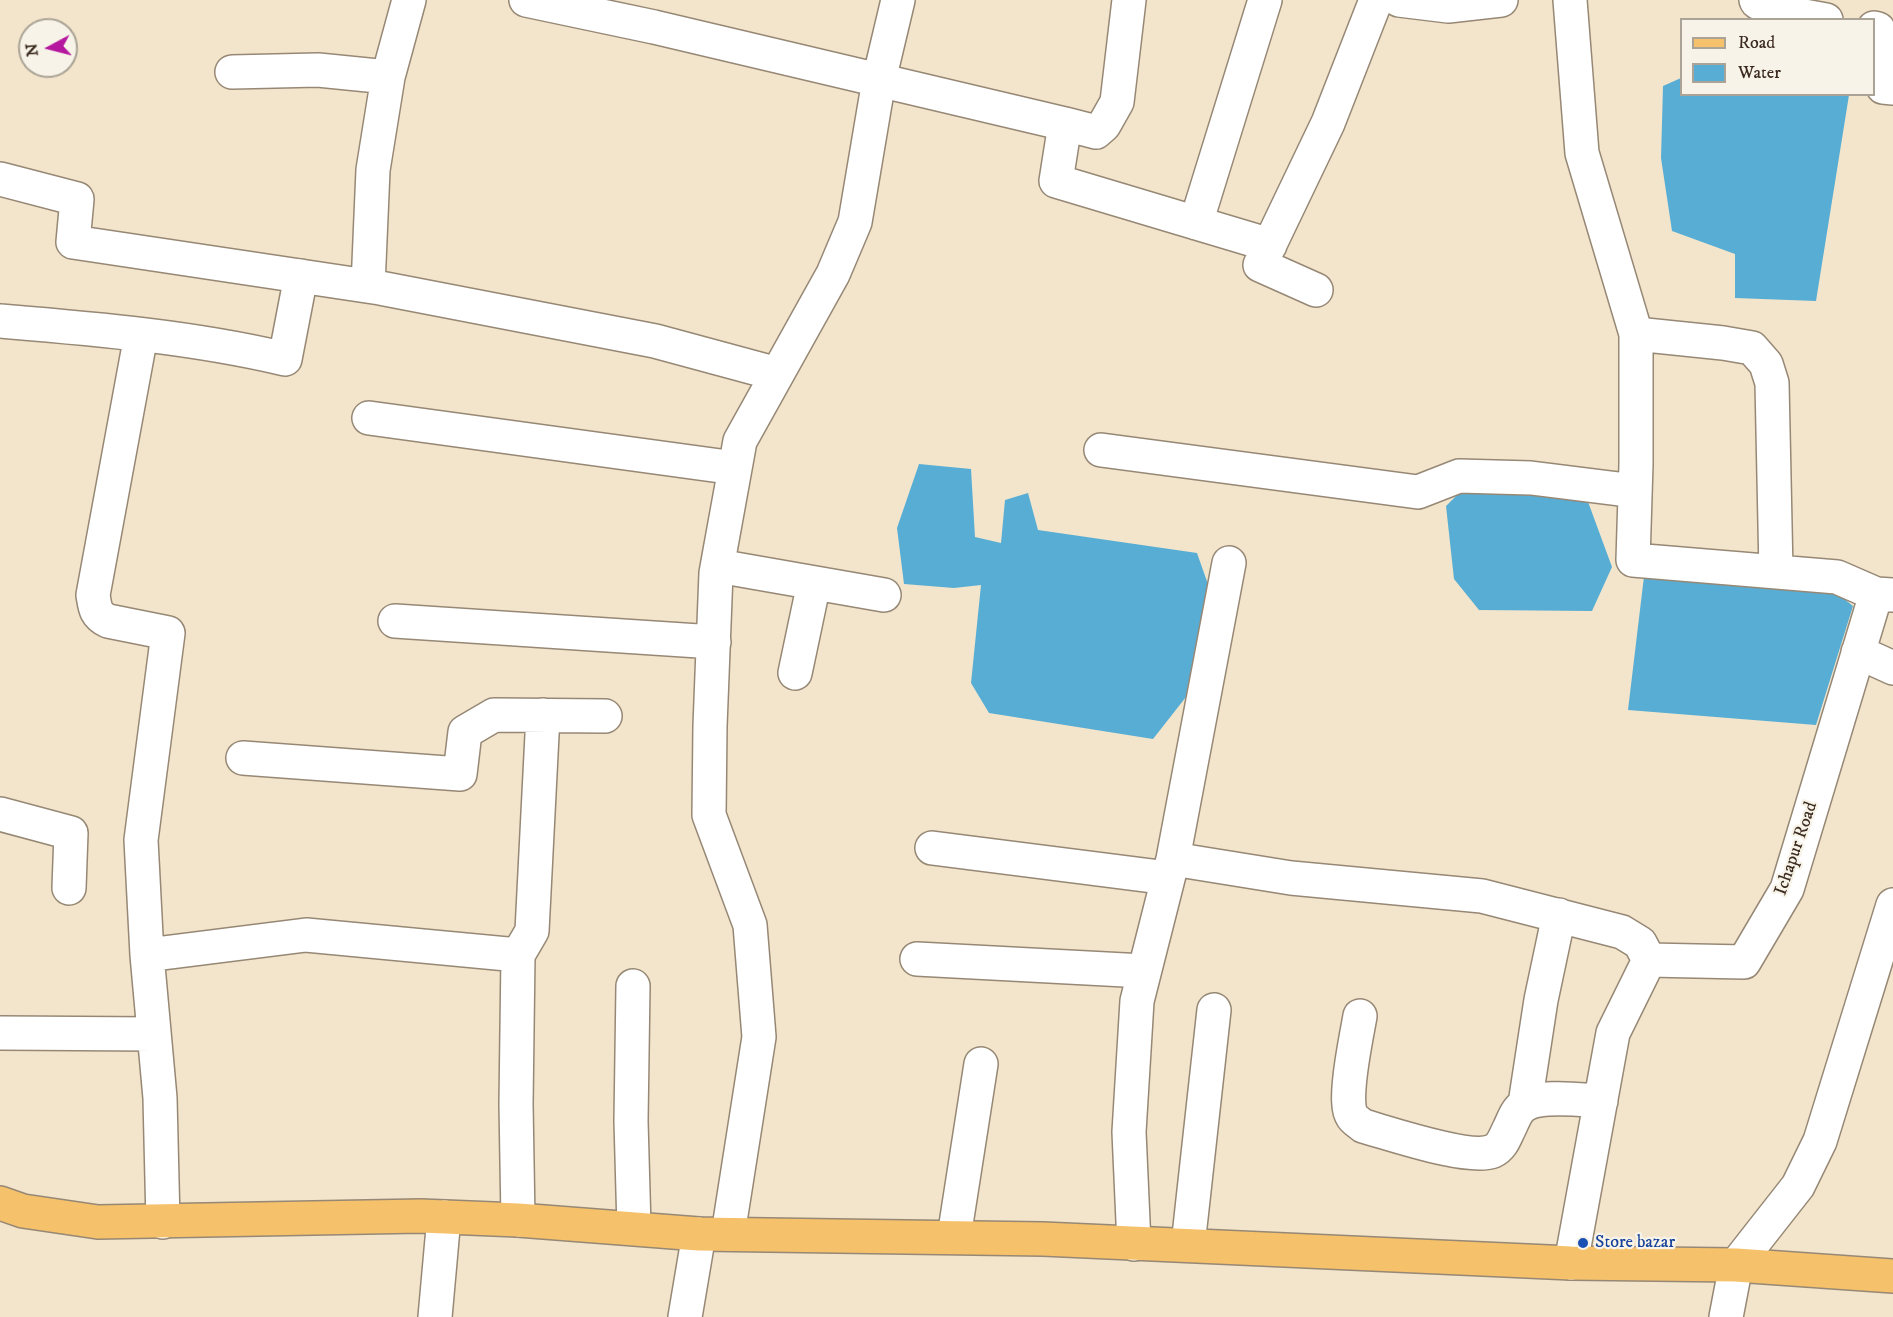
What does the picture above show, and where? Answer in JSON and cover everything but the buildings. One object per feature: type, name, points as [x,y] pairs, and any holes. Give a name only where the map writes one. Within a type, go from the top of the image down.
[{"type":"main road","points":[[8,1210],[98,1222],[444,1217],[714,1234],[1043,1239],[1571,1263],[1736,1265],[1884,1275]]},
{"type":"street","points":[[368,286],[373,170],[388,77],[409,0]]},
{"type":"street","points":[[526,0],[656,14],[879,80],[1096,132],[1104,125],[1117,102],[1129,0]]},
{"type":"street","points":[[685,1317],[714,1234],[759,1037],[750,925],[710,815],[710,726],[718,566],[740,441],[832,274],[855,222],[879,80],[898,0]]},
{"type":"street","points":[[1196,223],[1265,0]]},
{"type":"street","points":[[1316,290],[1260,265],[1328,123],[1376,0]]},
{"type":"street","points":[[1399,0],[1448,6],[1501,0]]},
{"type":"street","points":[[1570,0],[1582,153],[1636,334],[1633,560],[1837,577],[1884,595]]},
{"type":"street","points":[[1756,0],[1772,10],[1815,18]]},
{"type":"street","points":[[1875,28],[1878,29],[1883,87],[1893,88]]},
{"type":"street","points":[[232,72],[318,70],[388,77]]},
{"type":"street","points":[[1065,124],[1056,181],[1270,245]]},
{"type":"street","points":[[0,179],[77,200],[73,242],[368,286],[655,341],[777,374]]},
{"type":"street","points":[[0,321],[113,331],[255,352],[285,359],[300,276]]},
{"type":"street","points":[[1636,334],[1752,348],[1766,364],[1772,383],[1776,572]]},
{"type":"street","points":[[141,335],[93,595],[96,612],[100,618],[168,633],[141,840],[147,955],[160,1098],[163,1222]]},
{"type":"street","points":[[369,418],[735,468]]},
{"type":"street","points":[[1101,450],[1418,492],[1460,476],[1531,478],[1635,491]]},
{"type":"street","points":[[1134,1244],[1129,1132],[1137,1001],[1170,868],[1229,563]]},
{"type":"street","points":[[718,566],[884,595]]},
{"type":"street","points":[[795,673],[814,583]]},
{"type":"street","name":"Ichapur Road","points":[[1649,960],[1744,962],[1787,889],[1858,652],[1884,595]]},
{"type":"street","points":[[395,621],[714,642]]},
{"type":"street","points":[[1858,652],[1893,668]]},
{"type":"street","points":[[243,758],[460,774],[465,732],[494,715],[605,716]]},
{"type":"street","points":[[518,1220],[516,1104],[518,955],[532,930],[543,715]]},
{"type":"street","points":[[0,814],[71,833],[69,888]]},
{"type":"street","points":[[932,848],[1482,896],[1622,932],[1640,943],[1649,960],[1613,1033],[1571,1263]]},
{"type":"street","points":[[1726,1317],[1736,1265],[1798,1186],[1820,1141],[1893,904]]},
{"type":"street","points":[[1525,1104],[1541,1000],[1559,915]]},
{"type":"street","points":[[147,955],[306,935],[518,955]]},
{"type":"street","points":[[916,959],[1144,971]]},
{"type":"street","points":[[633,986],[631,1121],[634,1228]]},
{"type":"street","points":[[1188,1245],[1214,1010]]},
{"type":"street","points":[[1360,1016],[1351,1068],[1348,1108],[1352,1117],[1363,1126],[1449,1149],[1478,1153],[1490,1152],[1499,1147],[1518,1111],[1525,1104],[1541,1099],[1601,1101]]},
{"type":"street","points":[[0,1033],[154,1034]]},
{"type":"street","points":[[954,1237],[981,1064]]},
{"type":"street","points":[[435,1317],[444,1217]]},
{"type":"water","points":[[1680,78],[1680,96],[1849,96],[1816,301],[1735,298],[1735,254],[1672,231],[1661,158],[1663,86]]},
{"type":"water","points":[[919,464],[971,469],[975,537],[1001,543],[1005,500],[1028,493],[1038,530],[1197,553],[1210,590],[1186,697],[1153,739],[989,713],[971,683],[981,585],[954,588],[904,584],[897,528]]},
{"type":"water","points":[[1531,485],[1587,499],[1612,567],[1592,611],[1479,610],[1454,579],[1446,506],[1460,492]]},
{"type":"water","points":[[1645,568],[1832,589],[1853,606],[1816,725],[1628,710]]},
{"type":"place","name":"Store bazar","points":[[1583,1243]]}]
